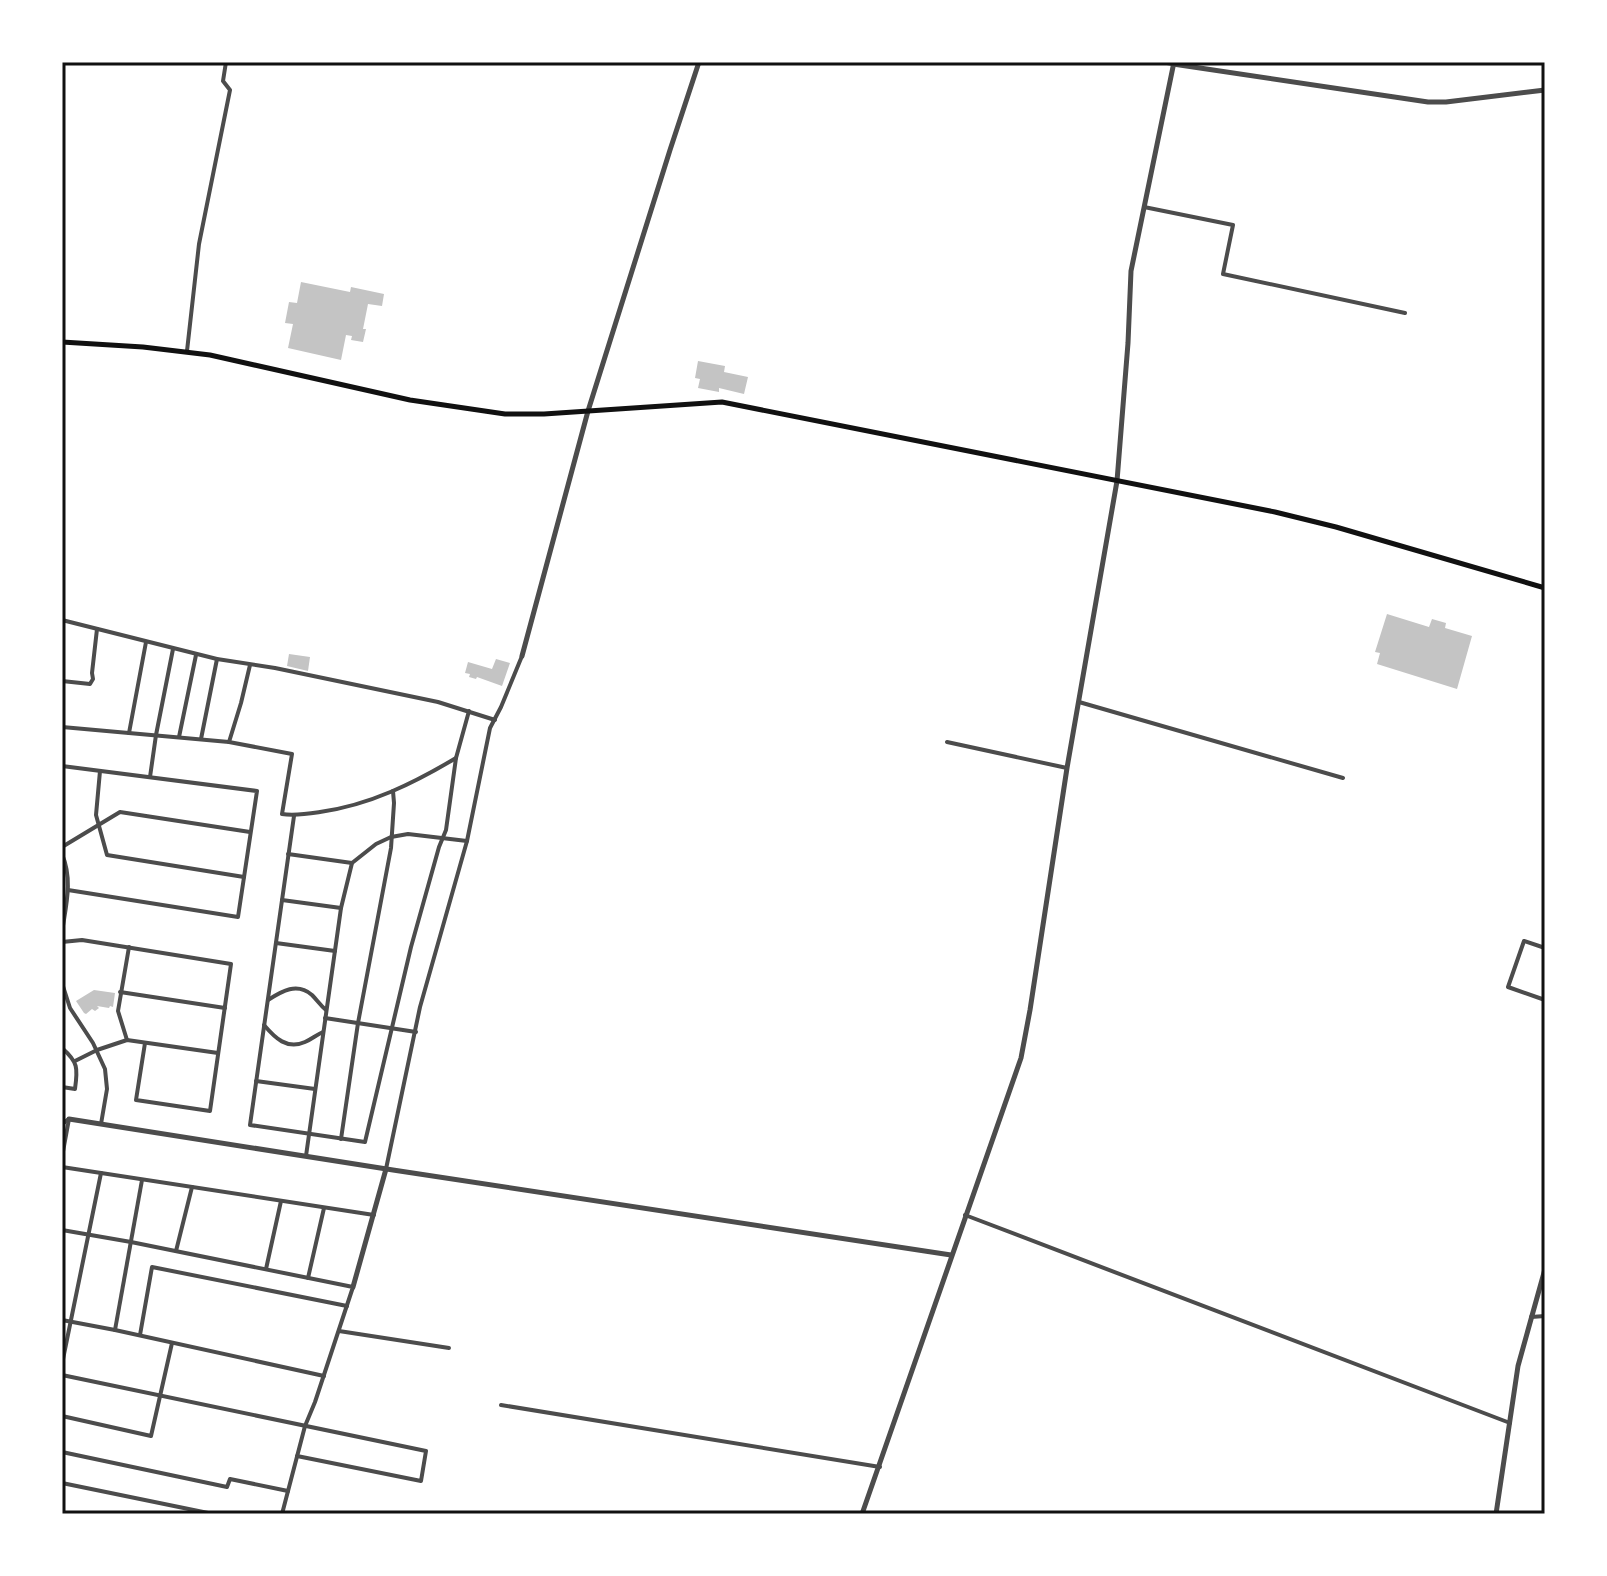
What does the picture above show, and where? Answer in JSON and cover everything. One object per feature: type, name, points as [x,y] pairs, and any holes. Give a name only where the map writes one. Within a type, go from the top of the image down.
[{"type":"main road","points":[[62,342],[187,351],[410,400],[505,414],[722,402],[1275,512],[1545,588]]},
{"type":"street","points":[[187,351],[199,244],[230,90],[223,81],[226,62]]},
{"type":"street","points":[[282,1514],[305,1426],[339,1331],[374,1215],[429,972],[467,841],[490,728],[522,656],[588,411],[699,62]]},
{"type":"street","points":[[1161,62],[1428,102],[1545,90]]},
{"type":"street","points":[[862,1514],[1021,1058],[1117,481],[1131,271],[1173,63]]},
{"type":"street","points":[[1144,207],[1233,225],[1223,274],[1405,313]]},
{"type":"street","points":[[62,620],[196,655],[379,689],[495,720]]},
{"type":"street","points":[[62,681],[90,684],[97,629]]},
{"type":"street","points":[[129,733],[146,642]]},
{"type":"street","points":[[150,777],[173,649]]},
{"type":"street","points":[[179,737],[196,655]]},
{"type":"street","points":[[201,739],[217,659]]},
{"type":"street","points":[[229,742],[250,665]]},
{"type":"street","points":[[1079,702],[1343,778]]},
{"type":"street","points":[[294,816],[250,1125],[365,1142],[411,947],[446,830],[456,758],[469,711]]},
{"type":"street","points":[[62,727],[229,742],[292,754],[282,814],[294,816],[354,805],[423,778],[456,758]]},
{"type":"street","points":[[947,742],[1067,768]]},
{"type":"street","points":[[62,766],[257,791],[238,917],[68,890]]},
{"type":"street","points":[[100,771],[96,805],[98,826],[107,855],[244,877]]},
{"type":"street","points":[[341,1139],[358,1023],[391,848],[393,791]]},
{"type":"street","points":[[62,847],[120,812],[250,832]]},
{"type":"street","points":[[306,1156],[341,908],[352,863],[376,844],[391,837],[408,834],[467,841]]},
{"type":"street","points":[[62,854],[68,873],[62,932]]},
{"type":"street","points":[[288,854],[352,863]]},
{"type":"street","points":[[282,900],[341,908]]},
{"type":"street","points":[[62,942],[82,940],[231,964],[210,1111],[136,1100],[145,1043]]},
{"type":"street","points":[[1545,948],[1524,941],[1508,987],[1545,1000]]},
{"type":"street","points":[[276,943],[335,951]]},
{"type":"street","points":[[127,1040],[118,1011],[129,947]]},
{"type":"street","points":[[62,983],[68,1009],[97,1050],[105,1069],[107,1089],[101,1124]]},
{"type":"street","points":[[268,1000],[285,989],[300,989],[309,993],[326,1010]]},
{"type":"street","points":[[120,992],[225,1008]]},
{"type":"street","points":[[325,1018],[416,1032]]},
{"type":"street","points":[[264,1025],[274,1037],[289,1044],[304,1042],[323,1032]]},
{"type":"street","points":[[75,1061],[127,1040],[218,1053]]},
{"type":"street","points":[[62,1048],[75,1061],[78,1071],[75,1089],[62,1087]]},
{"type":"street","points":[[256,1081],[315,1089]]},
{"type":"street","points":[[66,1119],[951,1255]]},
{"type":"street","points":[[62,1124],[66,1119]]},
{"type":"street","points":[[62,1157],[66,1119]]},
{"type":"street","points":[[62,1167],[374,1215]]},
{"type":"street","points":[[62,1364],[101,1173]]},
{"type":"street","points":[[115,1330],[142,1180]]},
{"type":"street","points":[[176,1251],[192,1187]]},
{"type":"street","points":[[266,1269],[281,1201]]},
{"type":"street","points":[[308,1278],[324,1208]]},
{"type":"street","points":[[965,1215],[1510,1423]]},
{"type":"street","points":[[62,1230],[353,1287]]},
{"type":"street","points":[[140,1335],[152,1267],[347,1306]]},
{"type":"street","points":[[1496,1514],[1518,1366],[1545,1269]]},
{"type":"street","points":[[1530,1317],[1545,1316]]},
{"type":"street","points":[[62,1320],[324,1376]]},
{"type":"street","points":[[339,1331],[449,1348]]},
{"type":"street","points":[[62,1416],[151,1436],[172,1343]]},
{"type":"street","points":[[62,1375],[426,1451],[421,1481],[296,1456]]},
{"type":"street","points":[[501,1405],[880,1467]]},
{"type":"street","points":[[62,1452],[227,1487],[230,1479],[288,1491]]},
{"type":"street","points":[[62,1483],[213,1514]]},
{"type":"building","points":[[301,282],[350,292],[351,287],[384,294],[382,306],[368,304],[363,342],[351,340],[352,336],[346,335],[341,360],[288,348],[293,324],[285,323],[289,302],[297,303]]},
{"type":"building","points":[[698,361],[725,366],[724,372],[748,377],[744,394],[719,388],[719,392],[698,388],[700,379],[695,378]]},
{"type":"building","points":[[1387,614],[1429,627],[1432,619],[1446,623],[1445,628],[1472,636],[1457,689],[1377,664],[1380,653],[1375,652]]},
{"type":"building","points":[[289,654],[310,657],[308,671],[287,666]]},
{"type":"building","points":[[496,659],[510,663],[502,686],[469,677],[470,674],[465,673],[468,662],[492,669]]},
{"type":"building","points":[[94,990],[115,993],[113,1007],[97,1006],[99,1008],[95,1011],[92,1009],[84,1013],[76,1001]]}]
